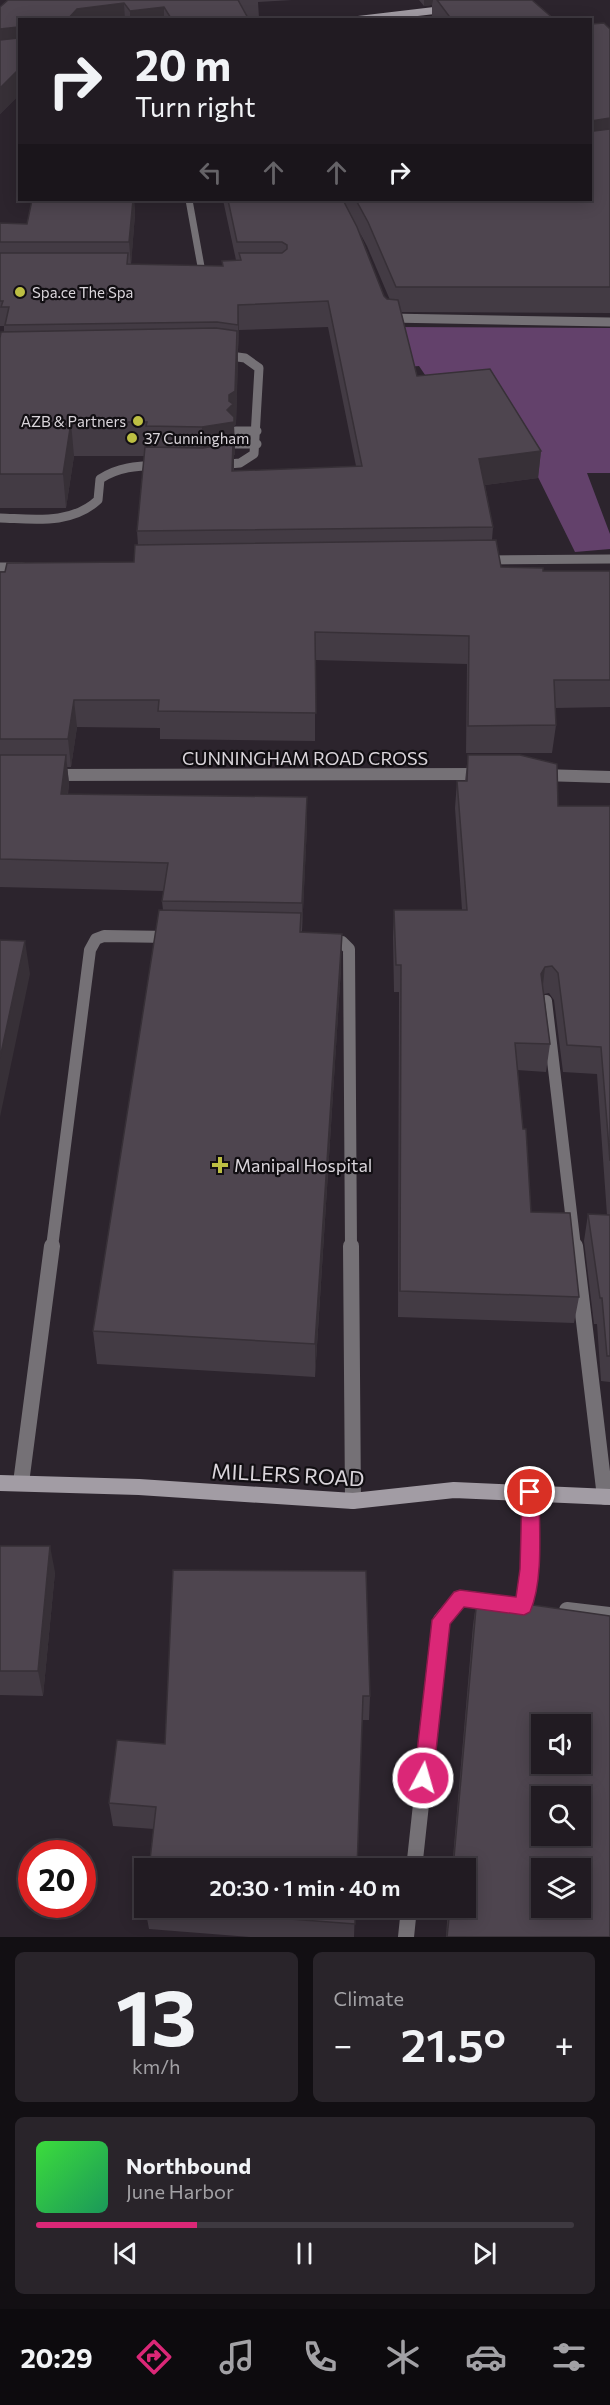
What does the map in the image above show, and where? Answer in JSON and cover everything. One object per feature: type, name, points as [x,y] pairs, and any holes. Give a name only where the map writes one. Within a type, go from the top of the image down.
[{"type":"street","points":[[371,18],[457,8]]},
{"type":"street","points":[[189,201],[202,272]]},
{"type":"street","points":[[190,272],[213,272]]},
{"type":"street","points":[[386,309],[390,319],[610,322]]},
{"type":"street","points":[[206,465],[240,463],[254,454],[257,444],[260,368],[245,358],[218,354]]},
{"type":"street","points":[[236,431],[257,430]]},
{"type":"street","points":[[235,444],[257,444]]},
{"type":"street","points":[[0,518],[62,518],[75,515],[87,510],[98,500],[100,479],[108,473],[127,467],[171,465]]},
{"type":"street","points":[[478,560],[610,559]]},
{"type":"street","points":[[0,567],[36,566]]},
{"type":"street","name":"CUNNINGHAM ROAD CROSS","points":[[36,775],[489,774]]},
{"type":"street","points":[[524,775],[610,777]]},
{"type":"street","points":[[21,1483],[90,950],[96,939],[104,936],[185,938]]},
{"type":"street","points":[[312,939],[335,940],[349,949],[352,1501]]},
{"type":"street","points":[[546,1000],[607,1497]]},
{"type":"street","name":"MILLERS ROAD","points":[[0,1483],[139,1487],[352,1501],[454,1490],[607,1497]]},
{"type":"street","points":[[524,1606],[529,1569],[530,1492]]},
{"type":"street","points":[[415,1858],[441,1620],[460,1598],[610,1615]]},
{"type":"street","points":[[406,1937],[408,1918]]},
{"type":"shaded area","points":[[393,327],[610,328],[610,473],[587,473],[610,534],[610,549],[575,552],[496,392],[436,391],[419,366],[379,369]]},
{"type":"building","points":[[8,0],[238,0],[248,18],[171,18],[164,7],[130,11],[124,3],[77,9],[69,18],[18,18],[18,27],[0,29],[0,7]]},
{"type":"building","points":[[437,0],[532,0],[553,18],[450,18]]},
{"type":"building","points":[[604,23],[610,29],[610,118],[592,121],[592,24]]},
{"type":"building","points":[[18,38],[18,70],[0,88],[0,40]]},
{"type":"building","points":[[610,129],[610,287],[396,287],[357,201],[592,201],[592,130]]},
{"type":"building","points":[[32,201],[133,201],[129,242],[0,242],[0,223],[27,224]]},
{"type":"building","points":[[228,201],[344,201],[357,227],[384,296],[387,299],[398,300],[417,376],[490,369],[541,451],[479,459],[493,527],[137,531],[145,447],[203,448],[233,443],[232,471],[362,466],[328,301],[238,305],[238,325],[217,322],[5,325],[9,307],[1,307],[3,301],[0,301],[0,253],[128,253],[127,264],[223,266],[222,261],[241,260],[239,253],[282,253],[287,249],[287,245],[282,242],[237,242]]},
{"type":"building","name":"37 Cunningham","points":[[216,328],[237,331],[235,391],[229,395],[229,401],[233,404],[227,410],[234,417],[234,422],[202,427],[146,426],[147,422],[71,422],[63,474],[0,474],[1,332]]},
{"type":"building","points":[[496,540],[501,567],[543,568],[543,571],[610,571],[610,680],[554,680],[556,725],[468,726],[469,636],[315,632],[316,713],[158,711],[159,700],[74,700],[68,739],[0,739],[0,572],[5,572],[7,563],[134,562],[135,545]]},
{"type":"building","points":[[0,755],[66,755],[61,794],[307,797],[302,903],[162,901],[168,863],[0,859]]},
{"type":"building","points":[[468,755],[520,755],[557,764],[558,806],[610,806],[610,1161],[601,1047],[567,1045],[558,973],[552,966],[545,967],[541,974],[550,1044],[515,1043],[523,1129],[526,1129],[531,1212],[570,1213],[579,1297],[400,1291],[401,965],[396,965],[394,910],[467,910],[457,781],[467,781]]},
{"type":"building","points":[[159,910],[301,913],[300,932],[342,934],[315,1344],[93,1331]]},
{"type":"building","points":[[0,940],[25,941],[0,1058]]},
{"type":"building","points":[[588,1214],[610,1215],[610,1356],[607,1356],[602,1298],[600,1298]]},
{"type":"building","points":[[0,1546],[50,1546],[38,1671],[0,1671]]},
{"type":"building","points":[[173,1570],[366,1571],[370,1696],[363,1696],[357,1858],[150,1858],[156,1807],[109,1803],[117,1740],[165,1744]]},
{"type":"building","points":[[477,1597],[610,1616],[610,1937],[447,1937],[449,1918],[476,1918],[476,1858],[454,1858]]},
{"type":"building","points":[[276,1918],[355,1918],[355,1924]]},
{"type":"place","name":"Spa.ce The Spa","points":[[20,292]]},
{"type":"place","name":"AZB & Partners","points":[[138,421]]},
{"type":"place","name":"37 Cunningham","points":[[132,438]]},
{"type":"place","name":"Manipal Hospital","points":[[220,1165]]},
{"type":"route","points":[[423,1778],[441,1620],[460,1598],[524,1606],[529,1569],[530,1492]]}]
